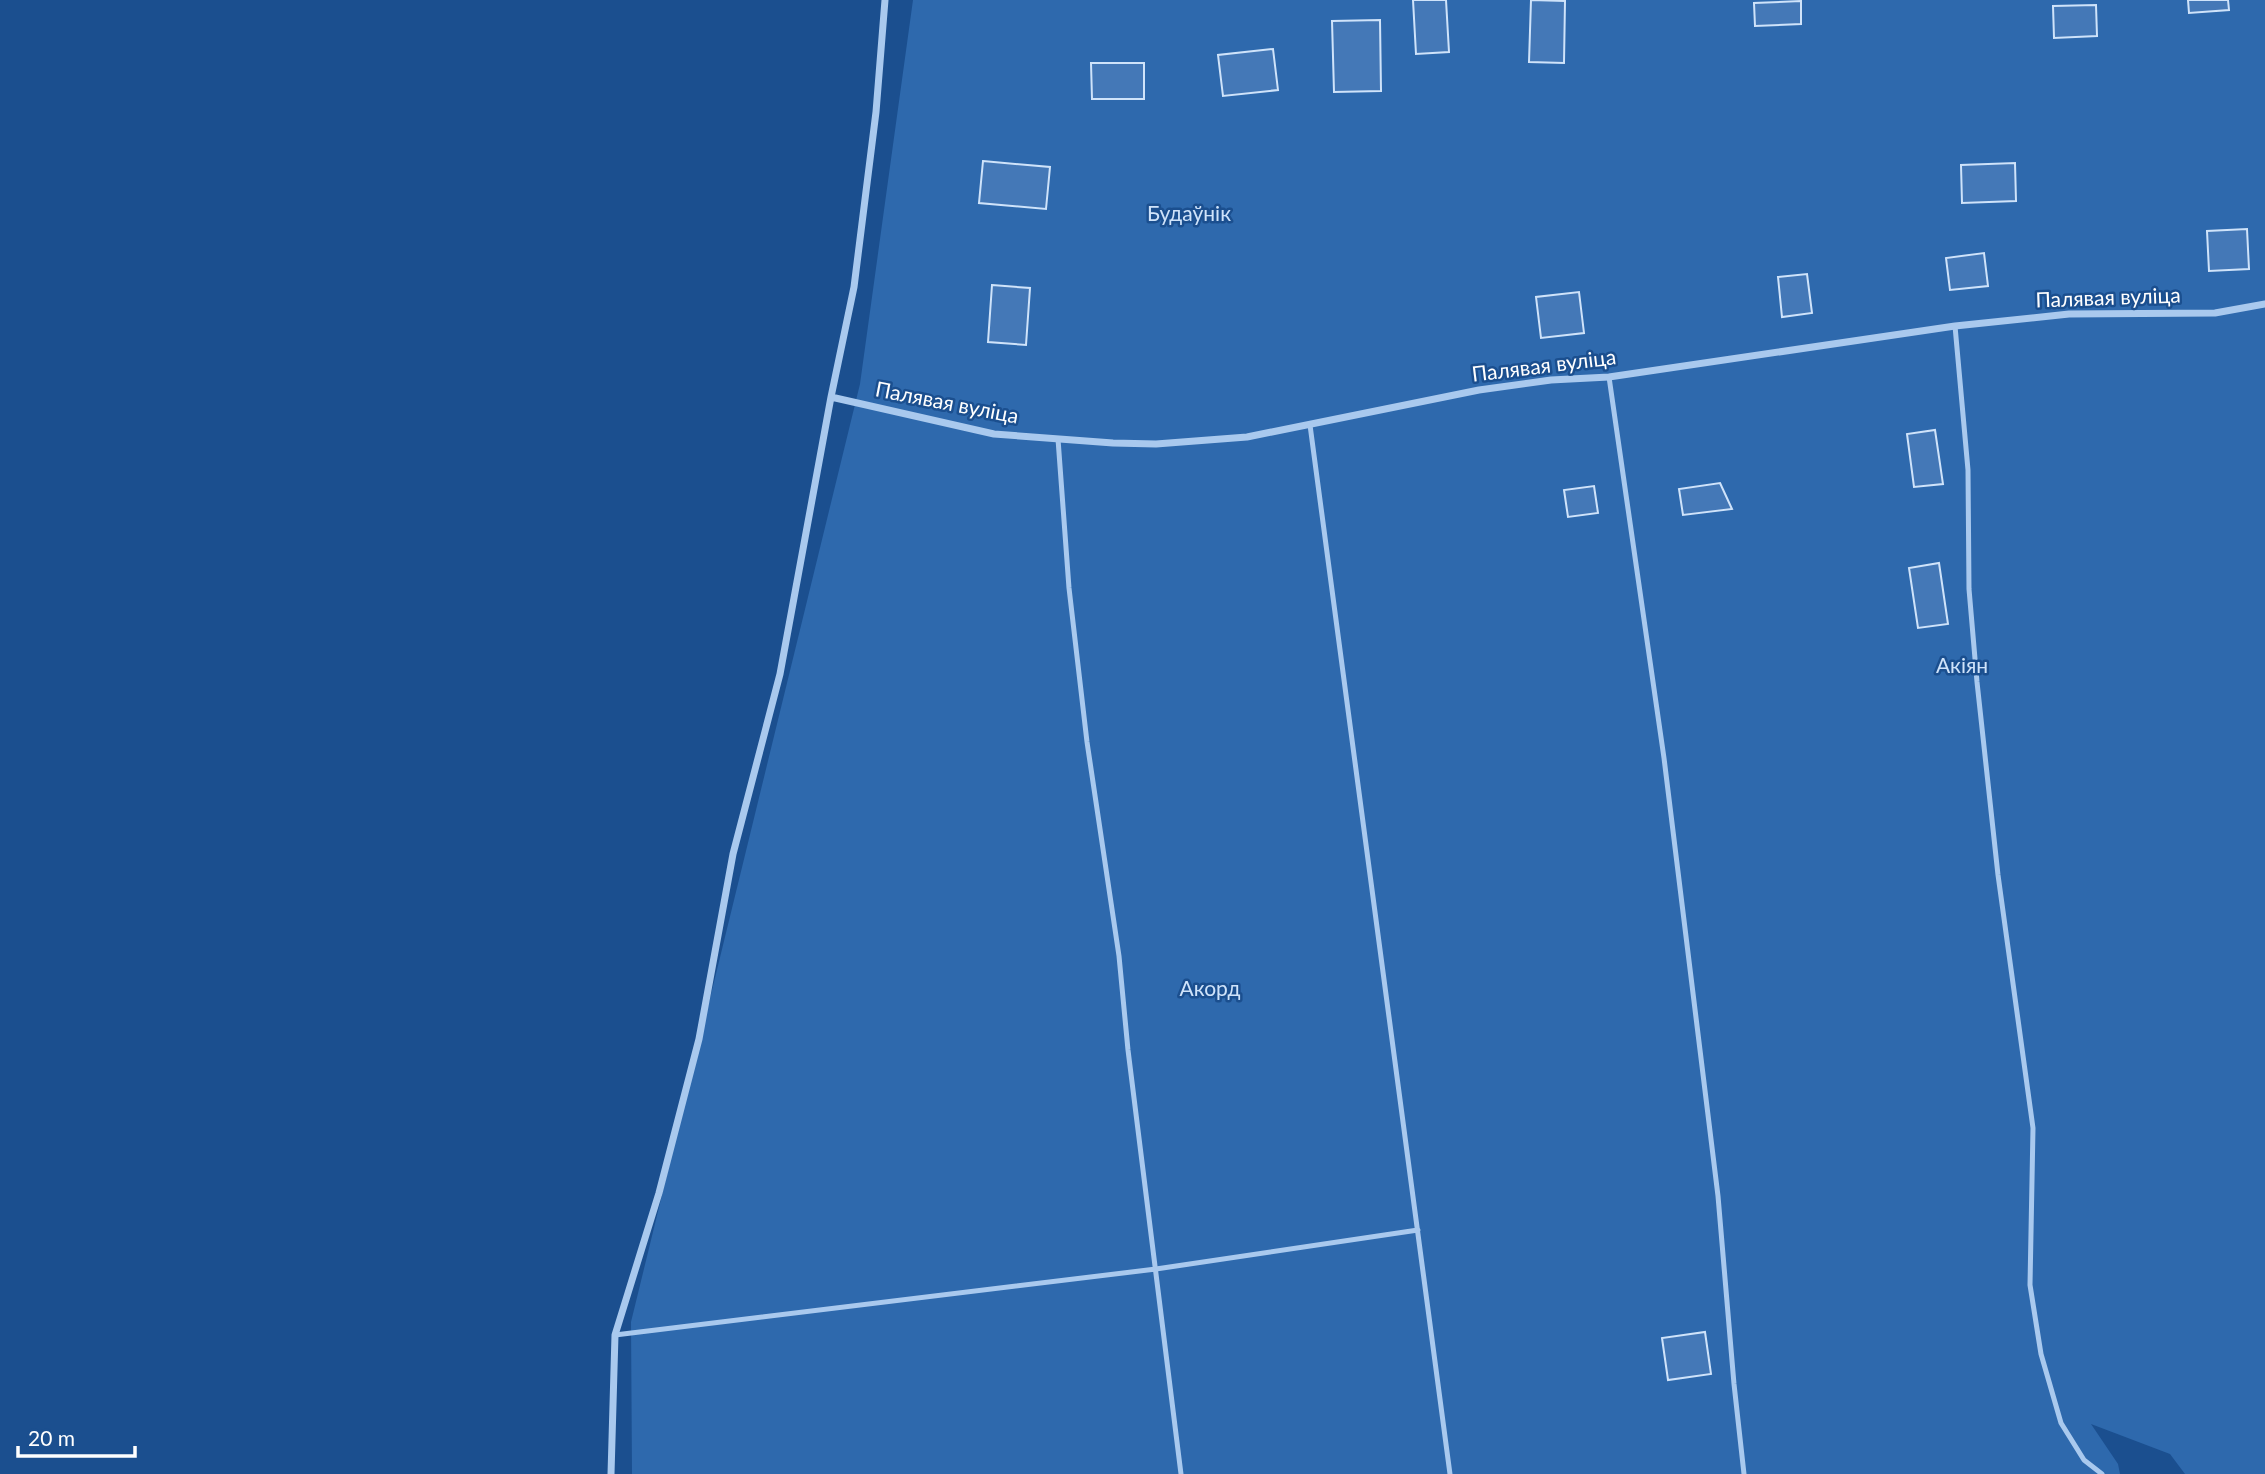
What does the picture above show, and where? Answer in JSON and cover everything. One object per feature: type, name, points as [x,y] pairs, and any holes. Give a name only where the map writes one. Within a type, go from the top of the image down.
[{"type":"street","points":[[611,1474],[615,1335],[659,1193],[699,1039],[733,854],[780,674],[854,287],[876,112],[885,0]]},
{"type":"street","name":"Палявая вуліца","points":[[831,397],[994,434],[1113,443],[1197,442],[1247,437],[1479,390],[1551,380],[1609,377],[1955,326],[2069,314],[2215,313],[2265,304]]},
{"type":"lane","points":[[1955,326],[1968,470],[1969,589],[1977,682],[1998,875],[2033,1128],[2030,1285],[2041,1354],[2061,1423],[2084,1460],[2102,1474]]},
{"type":"lane","points":[[1609,377],[1664,758],[1718,1196],[1744,1474]]},
{"type":"lane","points":[[1310,425],[1450,1474]]},
{"type":"lane","points":[[1058,439],[1069,588],[1087,742],[1119,956],[1128,1050],[1181,1474]]},
{"type":"lane","points":[[615,1335],[1156,1269],[1418,1230]]},
{"type":"green space","points":[[913,0],[2265,0],[2265,1474],[2185,1474],[2170,1454],[2091,1424],[2118,1464],[2120,1474],[632,1474],[631,1322],[860,384]]},
{"type":"building","points":[[1413,0],[1446,0],[1449,52],[1416,54]]},
{"type":"building","points":[[1531,0],[1565,1],[1564,63],[1529,62]]},
{"type":"building","points":[[2188,0],[2228,0],[2229,10],[2189,13]]},
{"type":"building","points":[[1801,1],[1801,24],[1755,26],[1754,3]]},
{"type":"building","points":[[2096,5],[2097,36],[2054,38],[2053,6]]},
{"type":"building","points":[[1380,20],[1381,91],[1334,92],[1332,21]]},
{"type":"building","points":[[1273,49],[1278,90],[1223,96],[1218,55]]},
{"type":"building","points":[[1091,63],[1144,63],[1144,99],[1092,99]]},
{"type":"building","points":[[983,161],[1050,167],[1046,209],[979,203]]},
{"type":"building","points":[[2015,163],[2016,201],[1962,203],[1961,165]]},
{"type":"building","points":[[2247,229],[2249,269],[2209,271],[2207,231]]},
{"type":"building","points":[[1984,253],[1988,286],[1950,290],[1946,258]]},
{"type":"building","points":[[1807,274],[1812,313],[1782,317],[1778,277]]},
{"type":"building","points":[[992,285],[1030,288],[1026,345],[988,342]]},
{"type":"building","points":[[1579,292],[1584,333],[1541,338],[1536,297]]},
{"type":"building","points":[[1935,430],[1943,484],[1914,487],[1907,434]]},
{"type":"building","points":[[1720,483],[1732,509],[1683,515],[1679,489]]},
{"type":"building","points":[[1594,486],[1598,513],[1568,517],[1564,490]]},
{"type":"building","points":[[1939,563],[1948,624],[1918,628],[1909,568]]},
{"type":"building","points":[[1705,1332],[1711,1374],[1668,1380],[1662,1338]]},
{"type":"park label","name":"Будаўнік","points":[[1189,214]]},
{"type":"park label","name":"Акіян","points":[[1962,666]]},
{"type":"park label","name":"Акорд","points":[[1210,989]]}]
